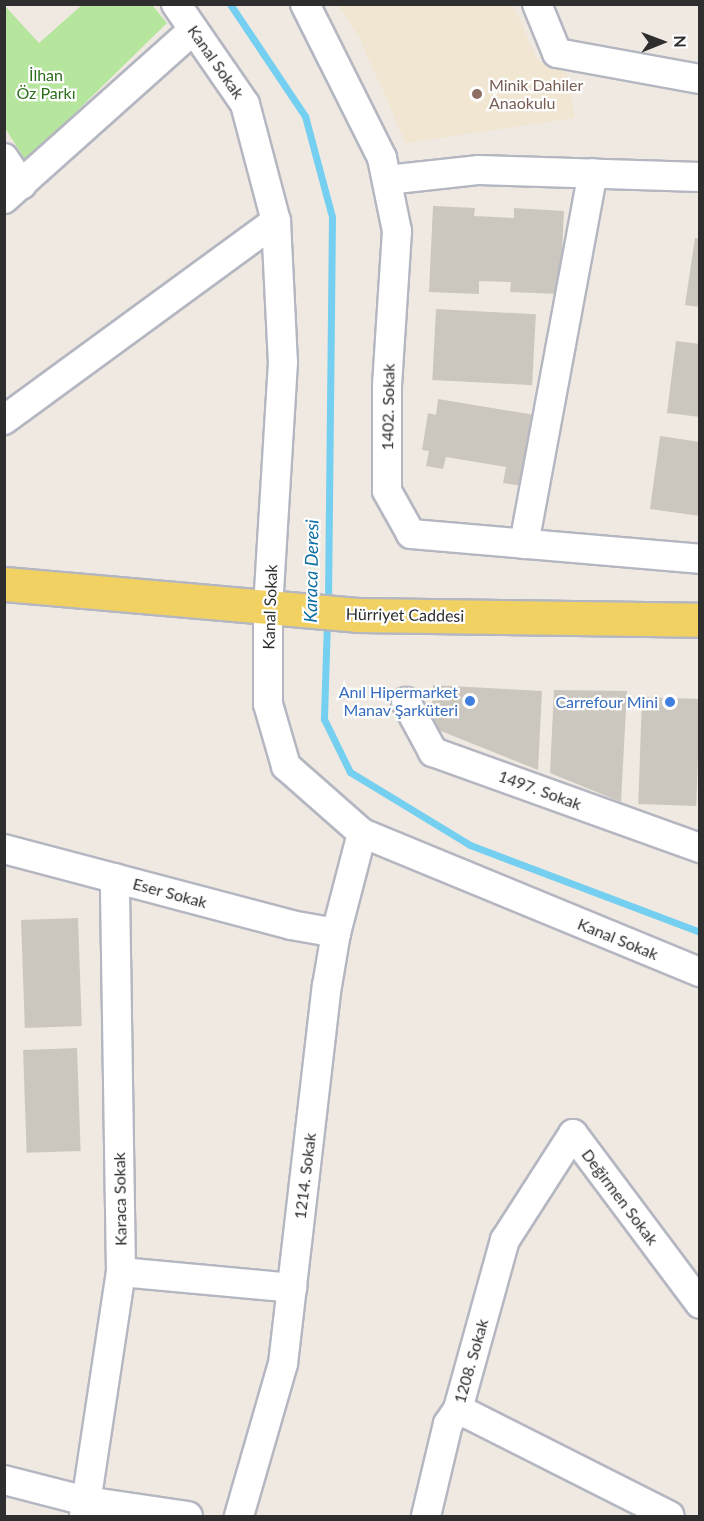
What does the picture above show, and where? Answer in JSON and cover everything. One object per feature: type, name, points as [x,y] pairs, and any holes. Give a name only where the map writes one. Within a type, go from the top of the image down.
[{"type":"main road","name":"Hürriyet Caddesi","points":[[4,584],[280,610],[358,615],[699,620]]},
{"type":"street","name":"Kanal Sokak","points":[[176,4],[245,104],[276,221],[283,362],[280,610],[268,704],[286,766],[362,833],[699,972]]},
{"type":"street","name":"1402. Sokak","points":[[305,4],[382,158],[387,180],[397,231],[387,387],[387,491],[411,534],[699,559]]},
{"type":"street","points":[[537,4],[557,53],[699,79]]},
{"type":"street","points":[[4,158],[13,192],[193,30]]},
{"type":"street","points":[[387,180],[479,170],[699,177]]},
{"type":"street","points":[[524,544],[593,173]]},
{"type":"street","points":[[4,420],[276,221]]},
{"type":"street","name":"1497. Sokak","points":[[406,702],[433,752],[699,848]]},
{"type":"street","name":"1214. Sokak","points":[[239,1516],[283,1364],[336,933],[362,833]]},
{"type":"street","name":"Eser Sokak","points":[[4,849],[291,925],[336,933]]},
{"type":"street","name":"Karaca Sokak","points":[[85,1509],[121,1272],[115,878]]},
{"type":"street","name":"Değirmen Sokak","points":[[505,1240],[573,1134],[699,1304]]},
{"type":"street","name":"1208. Sokak","points":[[426,1516],[448,1424],[458,1409],[505,1240]]},
{"type":"street","points":[[121,1272],[292,1288]]},
{"type":"street","points":[[458,1409],[670,1516]]},
{"type":"street","points":[[4,1480],[85,1509],[188,1516]]},
{"type":"shaded area","name":"Minik Dahiler Anaokulu","points":[[338,5],[513,5],[538,61],[566,69],[575,118],[406,143],[359,37]]},
{"type":"green space","name":"İlhan Öz Parkı","points":[[4,5],[39,43],[82,5],[152,5],[167,23],[26,161],[5,128]]},
{"type":"building","points":[[433,206],[475,208],[474,216],[514,218],[514,208],[564,211],[560,294],[510,292],[511,282],[479,281],[479,294],[429,292]]},
{"type":"building","points":[[695,238],[700,239],[700,307],[685,305]]},
{"type":"building","points":[[436,309],[536,314],[532,385],[432,380]]},
{"type":"building","points":[[676,341],[700,344],[700,417],[667,413]]},
{"type":"building","points":[[438,399],[535,415],[522,486],[503,483],[506,467],[446,457],[443,469],[426,466],[429,451],[422,450],[428,413],[436,415]]},
{"type":"building","points":[[660,436],[700,442],[700,516],[650,509]]},
{"type":"building","points":[[433,685],[542,691],[538,770],[431,727]]},
{"type":"building","points":[[554,690],[627,691],[621,802],[550,773]]},
{"type":"building","points":[[642,697],[700,699],[696,806],[638,804]]},
{"type":"building","points":[[78,918],[82,1026],[25,1028],[21,920]]},
{"type":"building","points":[[77,1048],[81,1151],[27,1153],[23,1050]]},
{"type":"waterway","name":"Karaca Deresi","points":[[230,4],[305,116],[332,217],[328,603]]},
{"type":"waterway","name":"Karaca Deresi","points":[[327,621],[324,719],[350,772],[470,845],[700,932]]},
{"type":"place","name":"Minik Dahiler Anaokulu","points":[[477,94]]},
{"type":"place","name":"Anıl Hipermarket Manav Şarküteri","points":[[470,701]]},
{"type":"place","name":"Carrefour Mini","points":[[670,702]]}]
